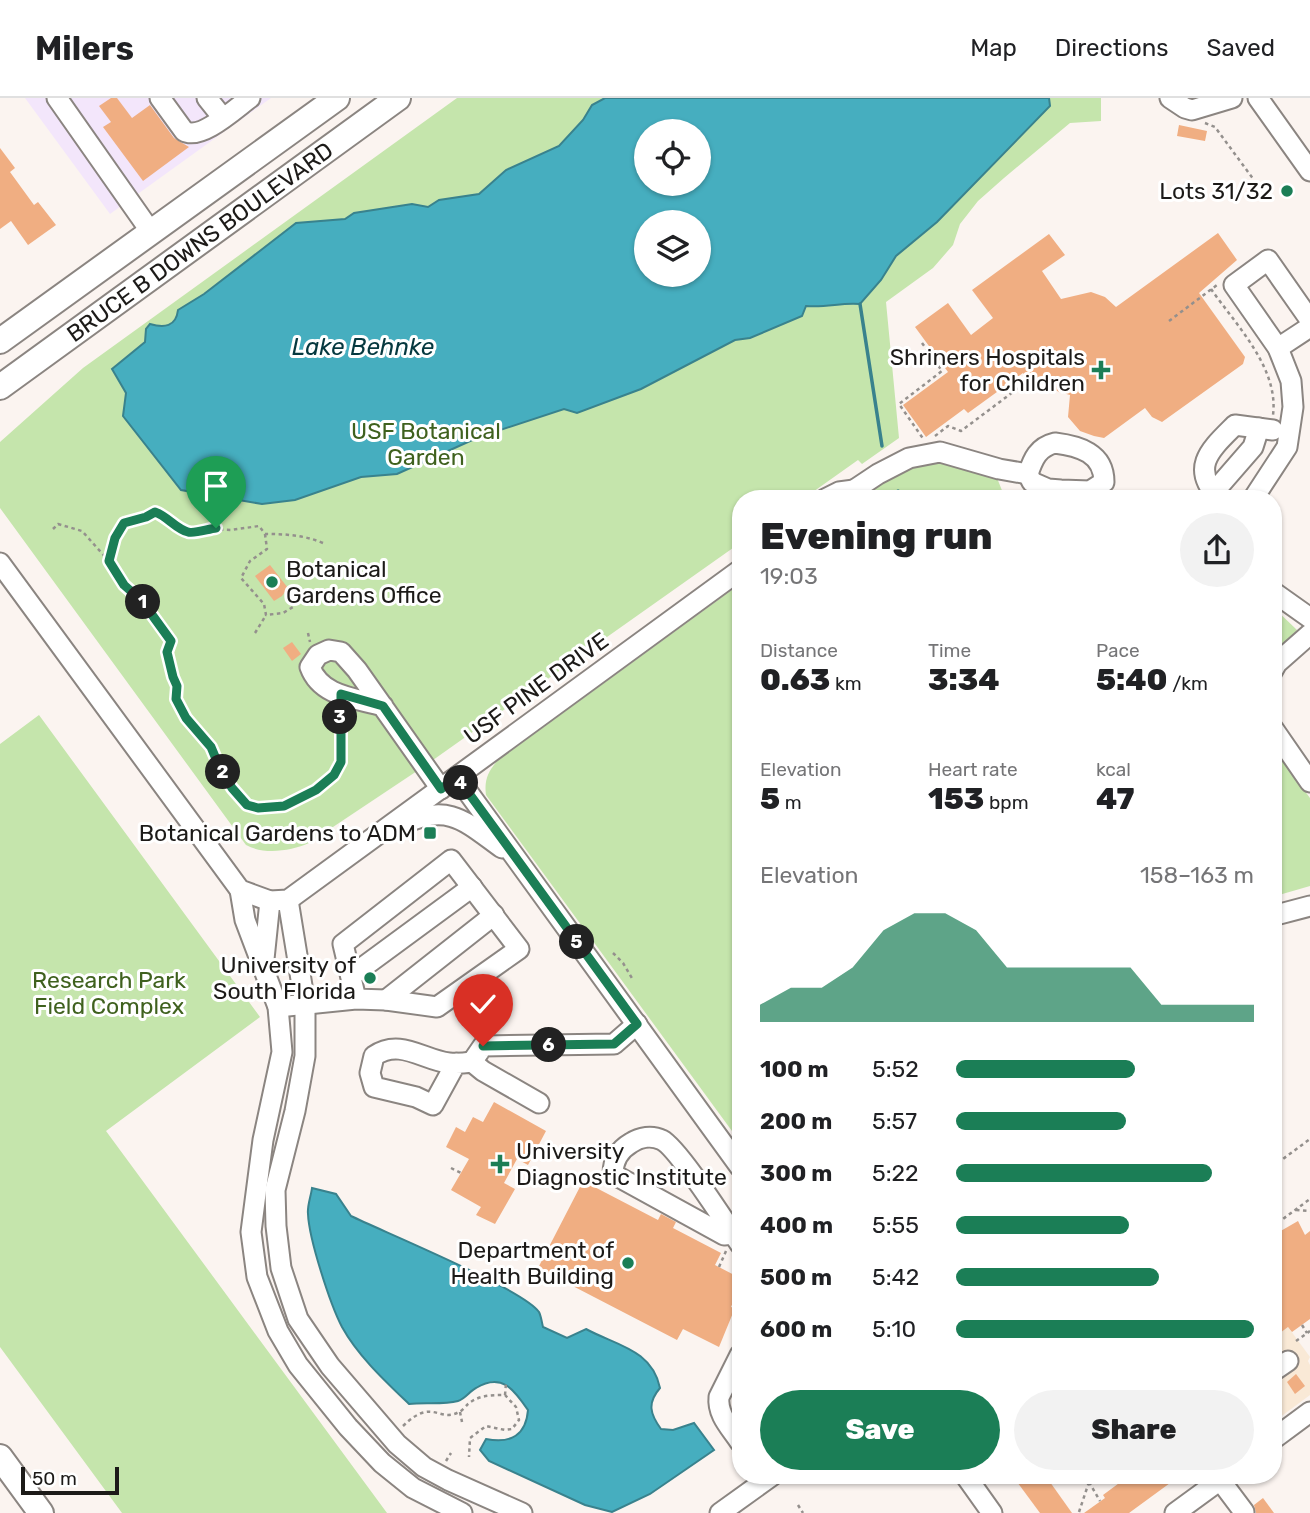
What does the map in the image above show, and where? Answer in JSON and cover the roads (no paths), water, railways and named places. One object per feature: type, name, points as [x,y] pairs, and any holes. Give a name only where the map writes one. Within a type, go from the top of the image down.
[{"type":"main road","name":"BRUCE B DOWNS BOULEVARD","points":[[0,341],[337,98]]},
{"type":"main road","name":"BRUCE B DOWNS BOULEVARD","points":[[0,387],[398,98]]},
{"type":"main road","points":[[0,1457],[41,1513]]},
{"type":"street","points":[[57,98],[151,232]]},
{"type":"street","points":[[160,98],[190,134],[204,130],[250,98]]},
{"type":"street","points":[[208,98],[223,118]]},
{"type":"street","points":[[1170,98],[1185,108],[1232,98]]},
{"type":"street","points":[[1258,98],[1310,171]]},
{"type":"street","points":[[1259,490],[1287,447],[1291,427],[1291,381],[1278,348],[1234,285],[1268,260],[1310,320]]},
{"type":"street","points":[[1278,348],[1310,327]]},
{"type":"street","points":[[1212,490],[1206,480],[1209,451],[1235,425],[1268,426],[1221,490]]},
{"type":"street","points":[[856,490],[878,474],[909,458],[940,452],[999,469],[1028,474]]},
{"type":"street","points":[[0,563],[240,890],[245,920],[278,1007],[282,1052],[263,1140],[251,1232],[257,1277],[274,1320],[311,1383],[382,1463],[413,1488],[462,1513]]},
{"type":"street","name":"USF PINE DRIVE","points":[[279,900],[366,843],[732,576]]},
{"type":"street","points":[[1282,598],[1310,618]]},
{"type":"street","points":[[1282,659],[1310,634]]},
{"type":"street","points":[[383,706],[324,688],[313,676],[310,667],[318,655],[329,649],[341,652],[383,706],[441,789]]},
{"type":"street","points":[[1282,741],[1310,782]]},
{"type":"street","points":[[457,777],[732,1156]]},
{"type":"street","points":[[366,843],[418,817],[436,814],[454,816],[467,822],[517,859]]},
{"type":"street","points":[[278,1007],[356,999],[438,1007],[519,949],[451,860],[343,943],[356,999]]},
{"type":"street","points":[[351,976],[472,887]]},
{"type":"street","points":[[240,890],[279,900]]},
{"type":"street","points":[[264,971],[264,943],[279,900]]},
{"type":"street","points":[[279,900],[305,1004],[305,1056],[295,1111],[275,1190],[281,1268],[298,1319],[330,1366],[391,1437],[424,1468],[522,1513]]},
{"type":"street","points":[[1282,913],[1310,905]]},
{"type":"street","points":[[386,1000],[494,915]]},
{"type":"street","points":[[539,1103],[464,1063],[483,1046],[544,1053],[614,1044],[637,1024]]},
{"type":"street","points":[[732,1238],[668,1144],[654,1137],[644,1138],[628,1145],[617,1157],[613,1174],[732,1240]]},
{"type":"street","points":[[311,1383],[330,1366]]},
{"type":"street","points":[[732,1371],[719,1397],[724,1418],[732,1430]]},
{"type":"street","points":[[1282,1433],[1307,1419]]},
{"type":"street","points":[[720,1513],[737,1493],[754,1484]]},
{"type":"street","points":[[971,1484],[992,1513]]},
{"type":"street","points":[[1175,1513],[1215,1484]]},
{"type":"street","points":[[1227,1484],[1244,1512]]},
{"type":"water","name":"Lake Behnke","points":[[605,98],[1049,98],[1050,106],[937,222],[896,256],[881,280],[860,304],[806,306],[802,316],[750,338],[735,340],[641,389],[577,413],[564,409],[479,437],[397,474],[361,477],[295,500],[262,504],[181,490],[123,416],[126,393],[112,369],[145,342],[146,329],[150,324],[164,326],[172,323],[178,310],[204,294],[296,223],[345,219],[354,213],[412,204],[428,207],[439,200],[479,194],[506,170],[559,146],[583,120],[592,105]]},
{"type":"water","points":[[312,1188],[336,1194],[351,1216],[451,1261],[528,1302],[539,1312],[543,1327],[567,1338],[586,1329],[641,1356],[656,1375],[660,1388],[653,1399],[652,1408],[654,1418],[661,1429],[673,1430],[694,1423],[714,1450],[650,1494],[612,1512],[585,1505],[489,1461],[480,1450],[486,1439],[503,1440],[516,1436],[524,1426],[528,1410],[512,1390],[493,1382],[474,1389],[458,1401],[409,1404],[381,1377],[348,1338],[332,1303],[309,1225],[308,1208]]},
{"type":"waterway","points":[[860,304],[882,446]]},
{"type":"place","name":"Lots 31/32","points":[[1287,191]]},
{"type":"place","name":"Shriners Hospitals for Children","points":[[1101,370]]},
{"type":"place","name":"Botanical Gardens Office","points":[[272,582]]},
{"type":"place","name":"Botanical Gardens to ADM","points":[[430,833]]},
{"type":"place","name":"University of South Florida","points":[[370,978]]},
{"type":"place","name":"University Diagnostic Institute","points":[[500,1164]]},
{"type":"place","name":"Department of Health Building","points":[[628,1263]]},
{"type":"park label","name":"USF Botanical Garden","points":[[426,444]]},
{"type":"park label","name":"Research Park Field Complex","points":[[109,993]]}]
